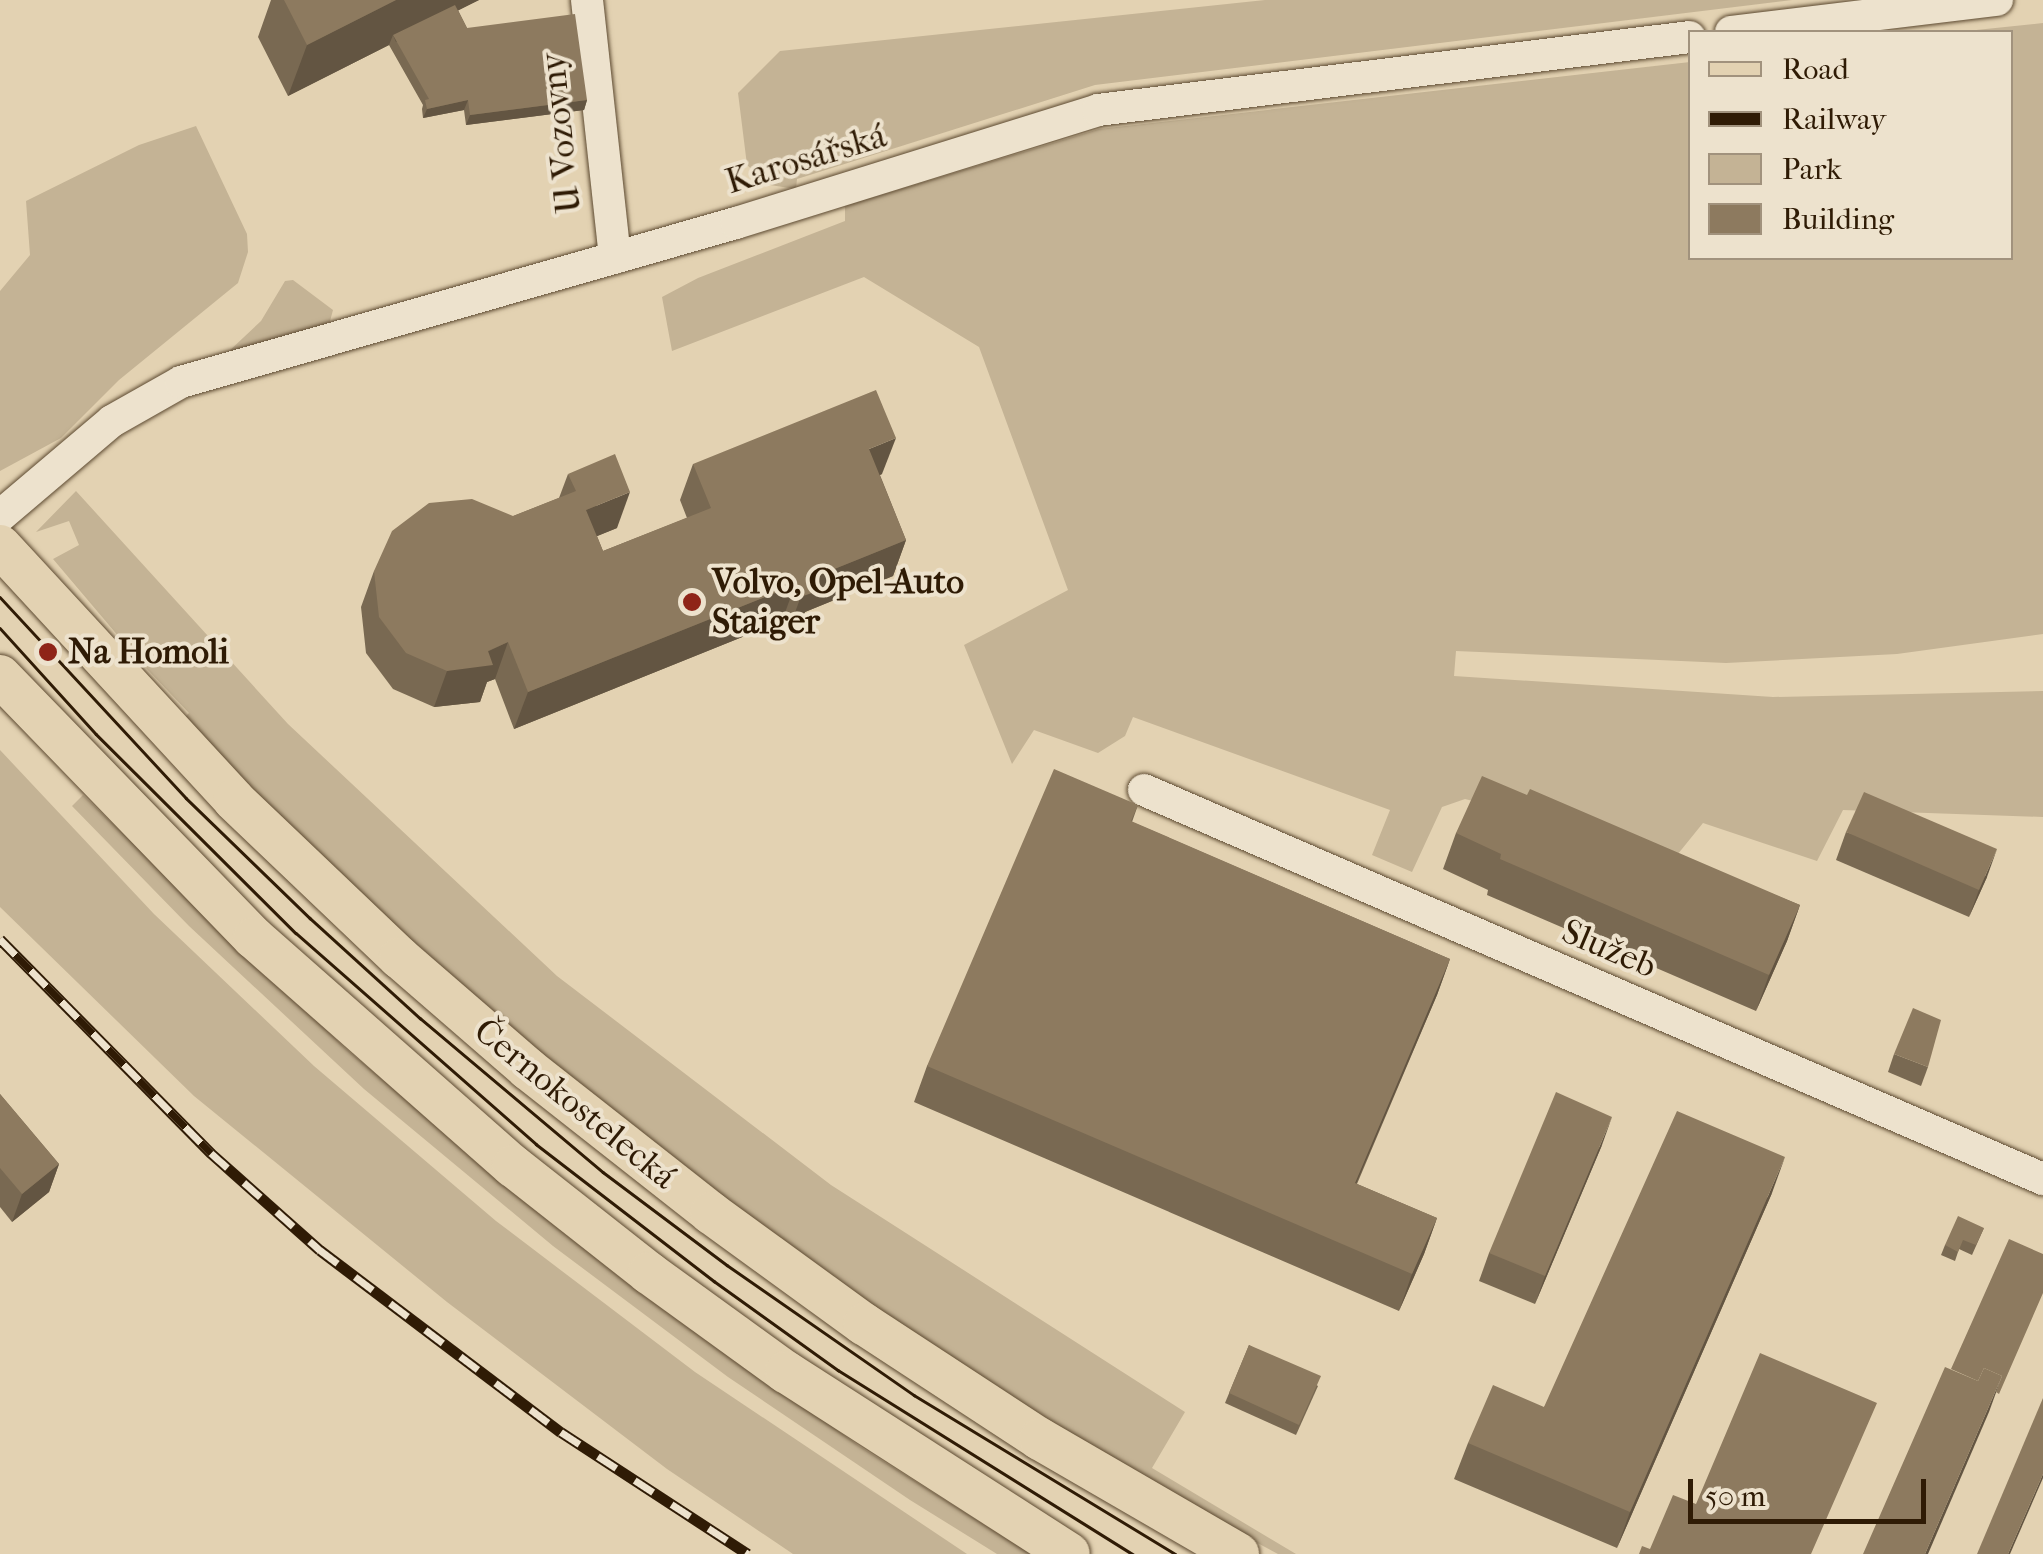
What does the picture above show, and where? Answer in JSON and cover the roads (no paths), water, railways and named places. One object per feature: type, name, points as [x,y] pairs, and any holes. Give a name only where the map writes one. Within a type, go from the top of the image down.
[{"type":"main road","name":"Černokostelecká","points":[[0,546],[126,688],[278,842],[400,958],[588,1118],[748,1241],[920,1362],[1066,1455],[1238,1554]]},
{"type":"main road","points":[[0,676],[215,900],[382,1054],[513,1166],[772,1362],[895,1446],[1069,1554]]},
{"type":"street","name":"U Vozovny","points":[[587,0],[615,257]]},
{"type":"street","points":[[1747,30],[1997,0]]},
{"type":"street","name":"Karosářská","points":[[0,516],[112,421],[181,382],[615,257],[1098,110],[1688,38]]},
{"type":"street","name":"Služeb","points":[[1144,790],[2043,1180]]},
{"type":"tram line","points":[[0,597],[186,798],[310,918],[420,1018],[603,1172],[727,1265],[914,1395],[1175,1554]]},
{"type":"tram line","points":[[0,628],[96,734],[296,933],[536,1144],[714,1281],[838,1370],[1133,1554]]},
{"type":"railway","points":[[0,939],[211,1153],[320,1250],[561,1432],[748,1554]]},
{"type":"place","name":"Volvo, Opel-Auto Staiger","points":[[692,602]]},
{"type":"place","name":"Na Homoli","points":[[48,652]]}]
